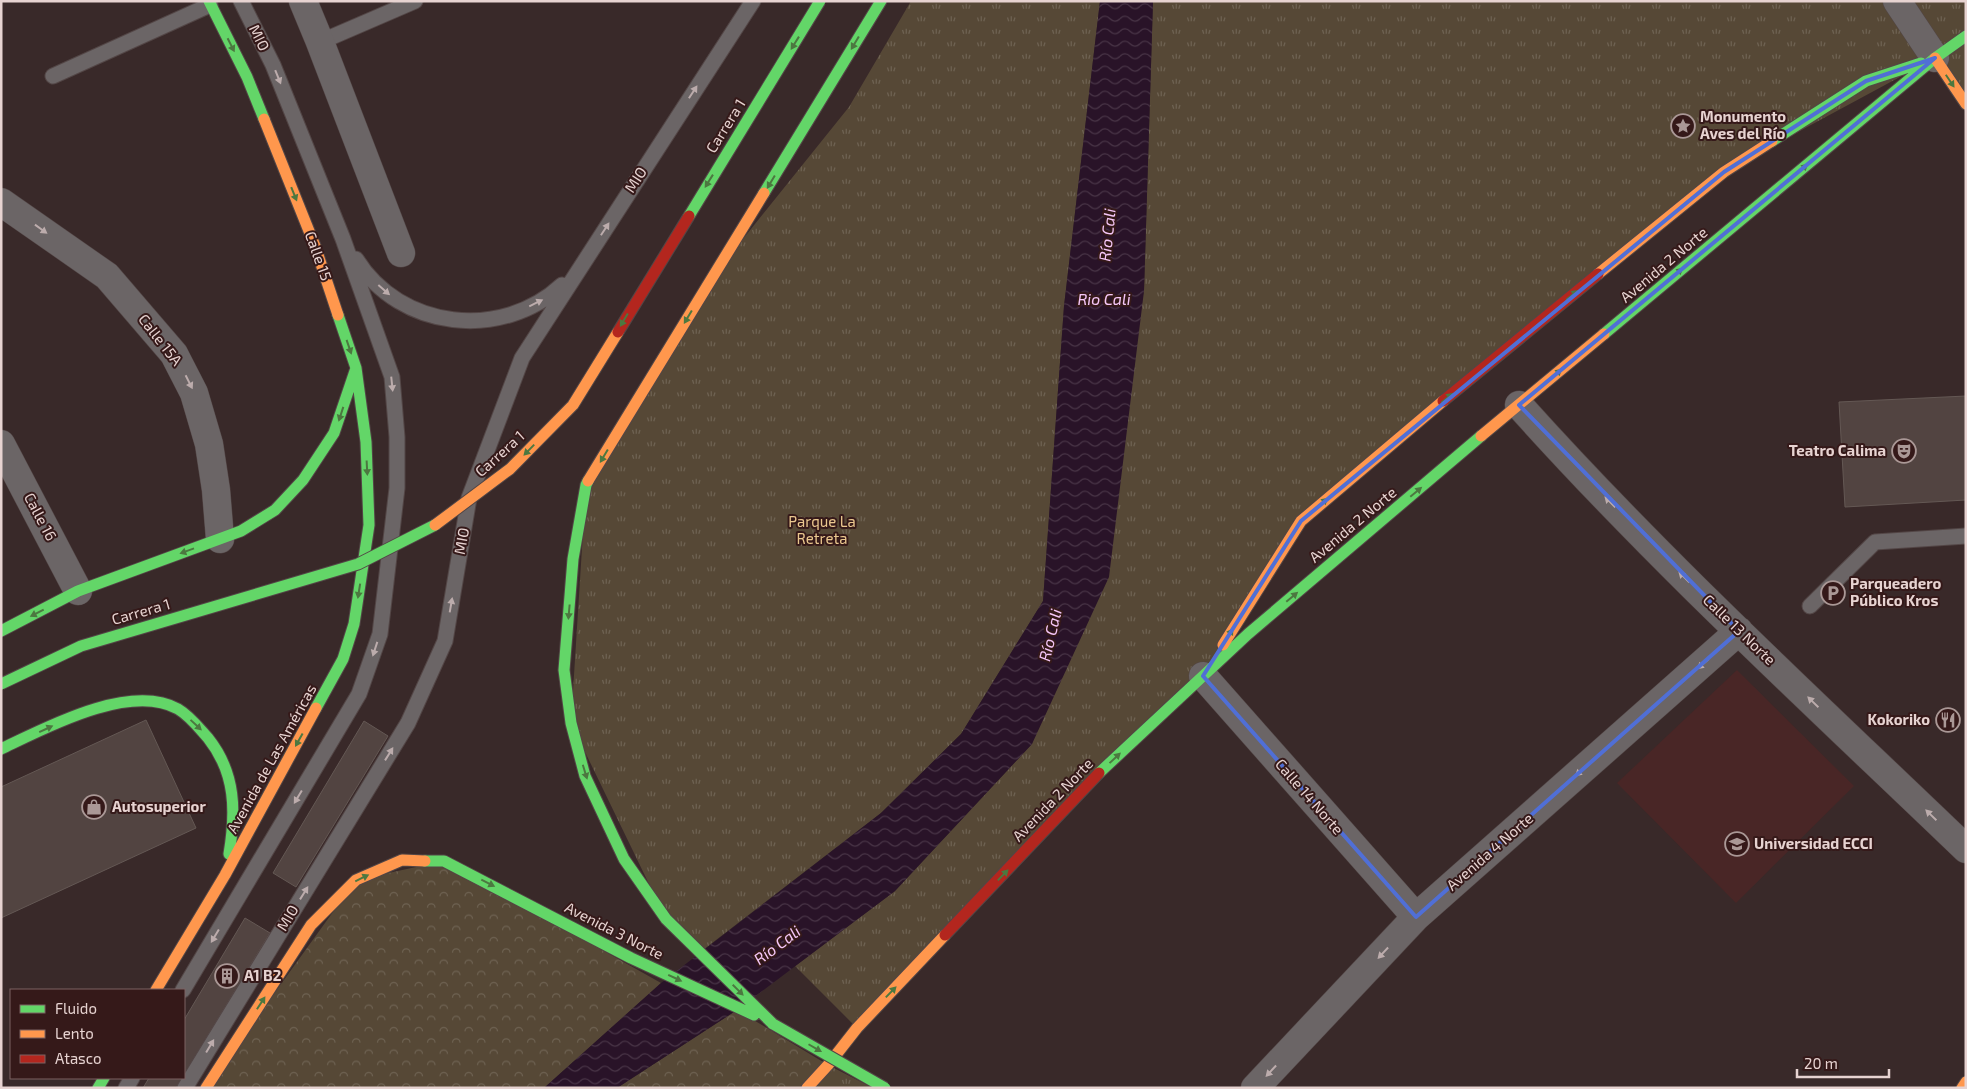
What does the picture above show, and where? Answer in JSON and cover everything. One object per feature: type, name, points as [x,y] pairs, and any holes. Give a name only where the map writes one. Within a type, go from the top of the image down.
[{"type":"main road","name":"Carrera 1","points":[[1,684],[81,646],[358,564],[438,523],[510,469],[572,405],[820,1]]},
{"type":"main road","points":[[881,1],[586,485],[573,559],[564,670],[571,723],[586,776],[624,859],[666,919],[772,1024],[885,1088]]},
{"type":"main road","name":"Calle 15","points":[[210,3],[246,77],[315,246],[356,368],[366,442],[370,525]]},
{"type":"main road","name":"Avenida 2 Norte","points":[[807,1088],[857,1028],[1104,768],[1248,634],[1935,58],[1966,36]]},
{"type":"main road","points":[[1203,676],[1302,521],[1489,362],[1724,172],[1866,81],[1935,58],[1966,104]]},
{"type":"main road","points":[[1,631],[78,591],[241,531],[275,510],[303,480],[334,433],[356,368]]},
{"type":"main road","name":"Avenida de Las Américas","points":[[157,989],[225,875],[343,659],[354,624],[370,525]]},
{"type":"main road","points":[[1,749],[100,706],[128,701],[156,703],[177,709],[200,728],[215,748],[227,770],[233,792],[235,821],[225,875]]},
{"type":"main road","name":"Avenida 3 Norte","points":[[206,1088],[311,925],[356,880],[402,860],[444,861],[631,958],[772,1024]]},
{"type":"main road","points":[[814,1088],[828,1065]]},
{"type":"main road","points":[[1962,1088],[1966,1082]]},
{"type":"street","points":[[303,1],[401,253]]},
{"type":"street","points":[[1897,1],[1935,58]]},
{"type":"street","name":"Calle 15A","points":[[1,202],[107,276],[174,354],[194,393],[209,444],[216,490],[220,539]]},
{"type":"street","name":"Calle 13 Norte","points":[[1519,405],[1644,537],[1739,631],[1966,848]]},
{"type":"street","name":"Calle 16","points":[[3,450],[78,591]]},
{"type":"street","name":"Avenida 4 Norte","points":[[1255,1088],[1416,917],[1739,631]]},
{"type":"street","name":"Calle 14 Norte","points":[[1203,676],[1416,917]]},
{"type":"lane","name":"MIO","points":[[185,989],[359,694],[380,634],[397,488],[397,437],[392,377],[343,239],[273,65],[241,1]]},
{"type":"lane","points":[[320,42],[415,1]]},
{"type":"lane","name":"MIO","points":[[185,1088],[408,723],[445,641],[469,498],[522,358],[753,1]]},
{"type":"lane","points":[[53,76],[210,3]]},
{"type":"lane","points":[[343,239],[365,273],[395,300],[432,316],[472,322],[512,315],[549,297],[578,270]]},
{"type":"lane","points":[[1810,606],[1875,542],[1966,536]]},
{"type":"highlighted area","points":[[1935,58],[1519,405],[1739,631],[1416,917],[1203,676],[1301,521],[1724,172],[1866,81]]},
{"type":"shaded area","name":"Universidad ECCI","points":[[1737,670],[1854,786],[1736,903],[1617,783]]},
{"type":"green space","name":"Parque La Retreta","points":[[911,1],[1100,1],[1064,306],[1043,601],[961,734],[881,813],[703,950],[666,919],[571,723],[586,485],[714,275],[849,107]]},
{"type":"green space","points":[[1153,1],[1966,1],[1966,104],[1935,58],[1724,172],[1301,521],[1203,676],[857,1028],[795,966],[895,891],[1032,744],[1144,291]]},
{"type":"green space","points":[[444,861],[661,983],[544,1088],[206,1088],[356,880]]},
{"type":"green space","points":[[737,1010],[828,1065],[807,1088],[617,1088]]},
{"type":"green space","points":[[828,1065],[873,1088],[814,1088]]},
{"type":"water","name":"Rio Cali","points":[[1100,1],[1153,1],[1144,291],[1109,577],[1032,744],[895,891],[737,1010],[617,1088],[544,1088],[661,983],[881,813],[961,734],[1043,601],[1064,306]]},
{"type":"building","name":"Teatro Calima","points":[[1966,396],[1966,500],[1845,507],[1839,402]]},
{"type":"building","name":"Autosuperior","points":[[146,720],[196,828],[1,918],[1,787]]},
{"type":"building","points":[[364,721],[388,736],[296,887],[273,873]]},
{"type":"building","name":"A1 B2","points":[[245,918],[270,933],[185,1073],[185,1018]]},
{"type":"building","points":[[148,1079],[181,1079],[176,1088],[143,1088]]},
{"type":"traffic: fast","points":[[209,1],[247,77],[264,119]]},
{"type":"traffic: fast","points":[[689,216],[820,1]]},
{"type":"traffic: fast","points":[[764,193],[881,1]]},
{"type":"traffic: fast","points":[[1604,334],[1935,58],[1966,36]]},
{"type":"traffic: fast","points":[[1772,141],[1866,81],[1921,63]]},
{"type":"traffic: fast","points":[[316,708],[343,659],[354,624],[369,525],[366,442],[356,368],[338,315]]},
{"type":"traffic: fast","points":[[1,631],[78,591],[241,531],[275,510],[303,480],[334,433],[356,368]]},
{"type":"traffic: fast","points":[[1099,773],[1248,634],[1481,436]]},
{"type":"traffic: fast","points":[[588,481],[573,559],[564,670],[571,723],[585,776],[624,859],[666,919],[773,1024]]},
{"type":"traffic: fast","points":[[1,684],[81,646],[358,564],[435,525]]},
{"type":"traffic: fast","points":[[1,749],[64,720],[113,704],[136,701],[158,702],[178,709],[208,738],[217,751],[229,779],[233,808],[229,854]]},
{"type":"traffic: fast","points":[[425,861],[444,861],[631,958],[754,1015]]},
{"type":"traffic: fast","points":[[773,1024],[885,1088]]},
{"type":"traffic: fast","points":[[98,1088],[103,1079]]},
{"type":"traffic: slow","points":[[1935,58],[1966,104]]},
{"type":"traffic: slow","points":[[264,119],[315,246],[338,315]]},
{"type":"traffic: slow","points":[[1598,274],[1724,172],[1772,141]]},
{"type":"traffic: slow","points":[[588,481],[764,193]]},
{"type":"traffic: slow","points":[[435,525],[510,469],[573,405],[618,332]]},
{"type":"traffic: slow","points":[[1481,436],[1604,334]]},
{"type":"traffic: slow","points":[[1223,645],[1301,521],[1443,401]]},
{"type":"traffic: slow","points":[[157,989],[225,875],[316,708]]},
{"type":"traffic: slow","points":[[206,1088],[311,925],[356,880],[402,860],[425,861]]},
{"type":"traffic: slow","points":[[807,1088],[857,1028],[945,935]]},
{"type":"traffic: slow","points":[[1962,1088],[1966,1082]]},
{"type":"traffic: jam","points":[[618,332],[689,216]]},
{"type":"traffic: jam","points":[[1443,401],[1598,274]]},
{"type":"traffic: jam","points":[[945,935],[1099,773]]},
{"type":"place","name":"Monumento Aves del Río","points":[[1683,126]]},
{"type":"place","name":"Teatro Calima","points":[[1904,451]]},
{"type":"place","name":"Parqueadero Público Kros","points":[[1833,593]]},
{"type":"place","name":"Kokoriko","points":[[1948,720]]},
{"type":"place","name":"Autosuperior","points":[[94,807]]},
{"type":"place","name":"Universidad ECCI","points":[[1737,844]]},
{"type":"place","name":"A1 B2","points":[[227,976]]},
{"type":"water label","name":"Río Cali","points":[[1107,235]]},
{"type":"water label","name":"Río Cali","points":[[1050,635]]},
{"type":"water label","name":"Río Cali","points":[[777,945]]}]
